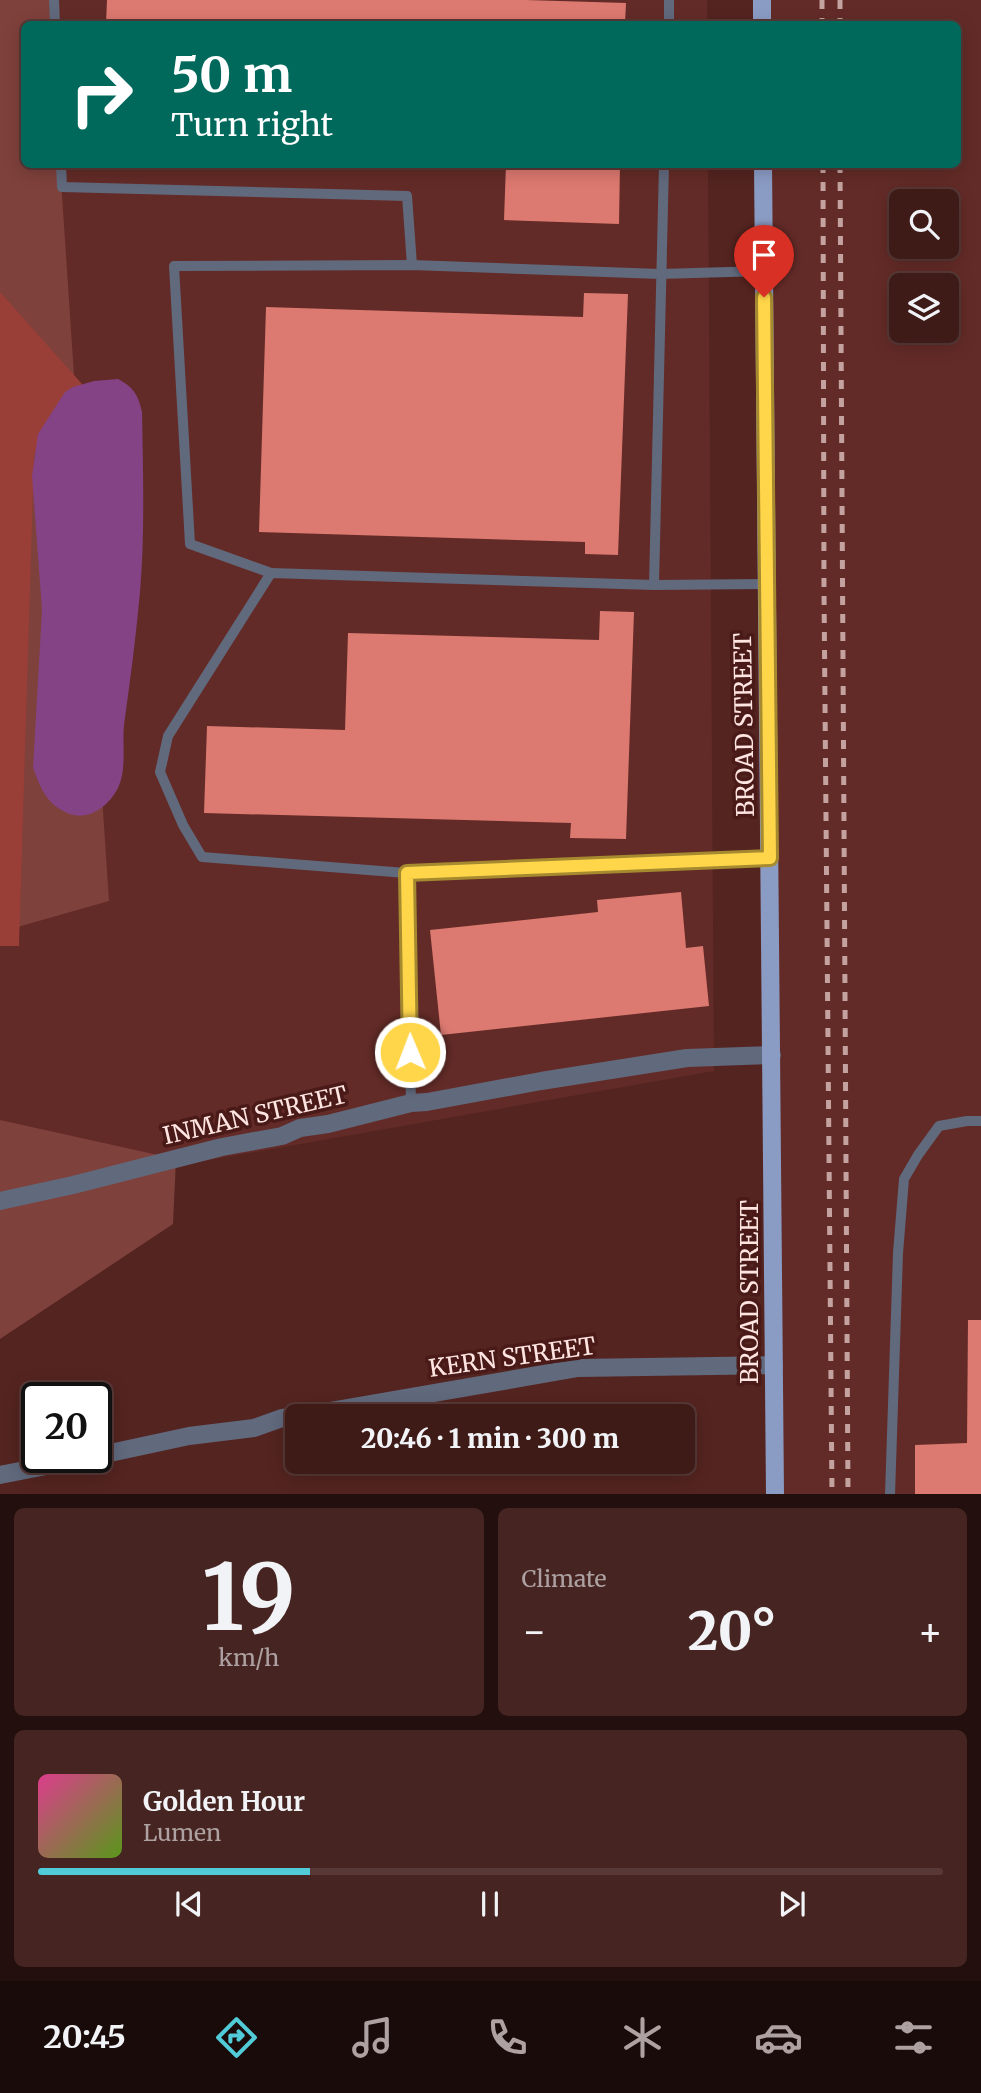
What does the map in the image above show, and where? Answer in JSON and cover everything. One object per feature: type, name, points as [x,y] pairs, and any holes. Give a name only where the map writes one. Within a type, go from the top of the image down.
[{"type":"main road","points":[[762,0],[762,21]]},
{"type":"main road","name":"BROAD STREET","points":[[763,168],[775,1494]]},
{"type":"street","name":"INMAN STREET","points":[[0,1201],[222,1147],[282,1136],[300,1128],[328,1124],[411,1103],[687,1058],[772,1055]]},
{"type":"street","name":"KERN STREET","points":[[369,1404],[578,1368],[774,1365]]},
{"type":"street","name":"KERN STREET","points":[[112,1453],[189,1436],[254,1428],[285,1418]]},
{"type":"street","points":[[0,1475],[21,1471]]},
{"type":"lane","points":[[54,0],[55,21]]},
{"type":"lane","points":[[668,21],[669,0]]},
{"type":"lane","points":[[61,168],[62,187],[407,196],[412,265]]},
{"type":"lane","points":[[654,585],[664,168]]},
{"type":"lane","points":[[764,271],[660,274],[412,265],[174,265],[190,544],[271,573],[654,585],[767,584]]},
{"type":"lane","points":[[271,573],[168,736],[160,772],[183,825],[202,857],[407,873],[770,858]]},
{"type":"lane","points":[[407,873],[411,1103]]},
{"type":"lane","points":[[890,1494],[898,1253],[904,1179],[939,1126],[981,1121]]},
{"type":"shaded area","points":[[0,0],[707,0],[707,21],[21,21],[21,168],[708,168],[714,1071],[0,1197],[0,946],[19,945],[34,455],[0,292]]},
{"type":"shaded area","points":[[0,0],[49,0],[51,21],[21,21],[21,168],[60,168],[109,901],[0,932]]},
{"type":"shaded area","points":[[762,0],[981,0],[981,1494],[776,1494],[763,168],[961,168],[961,21],[762,21]]},
{"type":"shaded area","points":[[0,292],[82,384],[34,455],[19,946],[0,946]]},
{"type":"shaded area","points":[[118,379],[128,385],[137,396],[142,412],[142,570],[124,725],[121,781],[103,807],[82,816],[67,813],[49,800],[33,768],[42,610],[32,476],[38,434],[65,392],[94,381]]},
{"type":"shaded area","points":[[0,1120],[176,1159],[173,1224],[0,1339]]},
{"type":"building","points":[[107,0],[526,0],[626,3],[625,21],[106,21]]},
{"type":"building","points":[[506,168],[620,168],[619,224],[504,220]]},
{"type":"building","points":[[584,293],[628,294],[618,555],[585,554],[585,542],[259,532],[266,307],[583,317]]},
{"type":"building","points":[[600,611],[634,612],[626,839],[570,838],[571,823],[204,813],[207,726],[345,730],[348,633],[599,640]]},
{"type":"building","points":[[681,892],[686,948],[703,946],[709,1006],[441,1035],[430,930],[598,912],[597,900]]},
{"type":"building","points":[[968,1320],[981,1320],[981,1494],[915,1494],[915,1445],[967,1443]]},
{"type":"railway","points":[[822,0],[822,21]]},
{"type":"railway","points":[[840,0],[840,21]]},
{"type":"railway","points":[[823,168],[832,1494]]},
{"type":"railway","points":[[840,168],[848,1494]]},
{"type":"route","points":[[410,1052],[407,873],[770,858],[764,297]]}]
